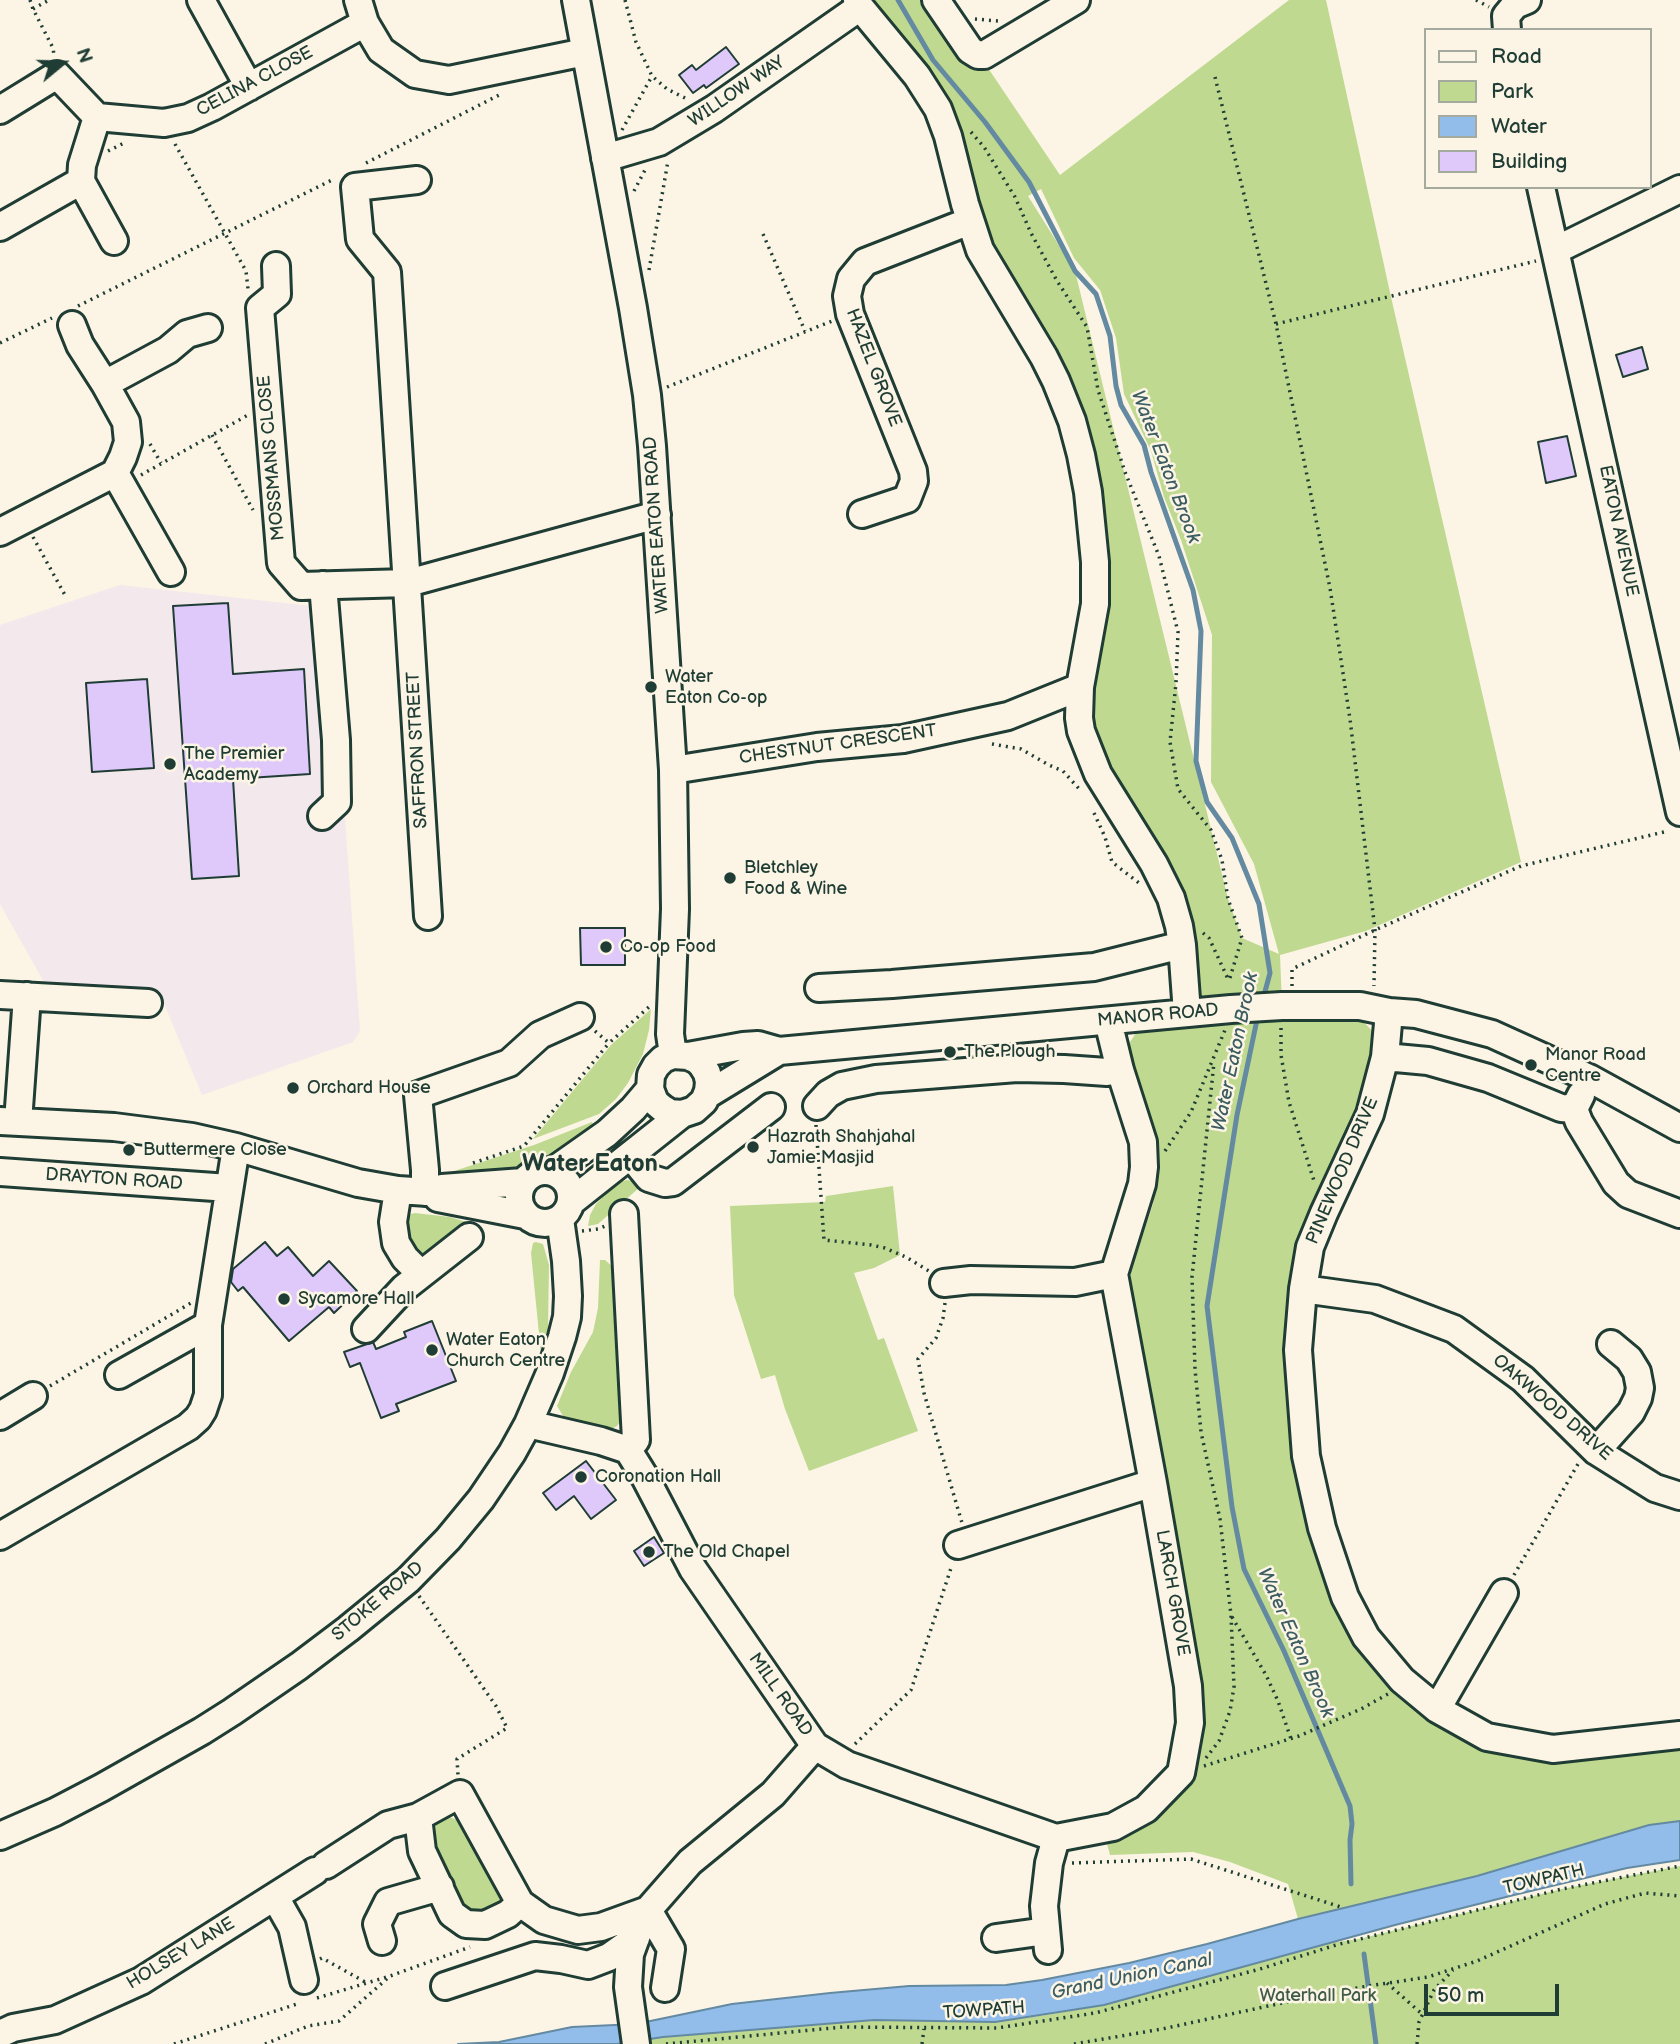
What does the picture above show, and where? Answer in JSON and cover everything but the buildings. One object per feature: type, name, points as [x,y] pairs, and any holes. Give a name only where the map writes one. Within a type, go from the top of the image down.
[{"type":"street","points":[[201,0],[249,87]]},
{"type":"street","name":"WATER EATON ROAD","points":[[576,0],[647,395],[673,770],[675,909],[670,1034],[680,1056]]},
{"type":"street","points":[[942,8],[970,50],[984,55],[1076,0]]},
{"type":"street","points":[[1507,28],[1506,16],[1515,5],[1527,0]]},
{"type":"street","name":"WILLOW WAY","points":[[605,158],[665,139],[715,109],[859,3],[912,69],[938,109],[948,136],[970,221]]},
{"type":"street","points":[[361,11],[381,50],[415,74],[449,80],[585,52]]},
{"type":"street","name":"CELINA CLOSE","points":[[97,117],[164,123],[188,118],[249,87],[361,11]]},
{"type":"street","points":[[0,110],[57,75],[97,117],[81,173],[0,227]]},
{"type":"street","points":[[81,173],[114,241]]},
{"type":"street","name":"SAFFRON STREET","points":[[417,180],[355,187],[360,239],[387,272],[428,916]]},
{"type":"street","name":"EATON AVENUE","points":[[1541,189],[1674,817]]},
{"type":"street","points":[[1556,250],[1680,189]]},
{"type":"street","points":[[970,221],[980,250],[1044,357],[1072,421],[1091,513],[1095,562],[1093,624],[1080,687],[1079,718],[1084,741],[1106,789],[1160,874],[1176,913],[1182,945],[1187,1013]]},
{"type":"street","name":"HAZEL GROVE","points":[[862,514],[907,499],[914,481],[913,471],[850,314],[848,286],[865,262],[970,221]]},
{"type":"street","name":"MOSSMANS CLOSE","points":[[276,266],[277,294],[260,307],[281,563],[301,586],[408,583]]},
{"type":"street","points":[[11,526],[115,473],[124,457],[128,442],[126,422],[80,345],[68,316]]},
{"type":"street","points":[[105,384],[168,350],[187,334],[208,328]]},
{"type":"street","points":[[115,473],[171,572]]},
{"type":"street","points":[[408,583],[657,515]]},
{"type":"street","points":[[322,816],[337,802],[336,740],[323,586]]},
{"type":"street","name":"CHESTNUT CRESCENT","points":[[673,770],[817,747],[903,739],[1008,716],[1080,687]]},
{"type":"street","points":[[819,988],[1094,967],[1182,945]]},
{"type":"street","points":[[0,995],[148,1003]]},
{"type":"street","points":[[27,996],[9,1122],[129,1128],[192,1137],[236,1147],[358,1183],[398,1190],[427,1192],[442,1188],[523,1182]]},
{"type":"street","name":"MANOR ROAD","points":[[680,1056],[743,1046],[758,1045],[779,1052],[1233,1009],[1360,1006],[1416,1014],[1492,1034],[1589,1078],[1680,1128]]},
{"type":"street","name":"PINEWOOD DRIVE","points":[[1389,1012],[1385,1057],[1370,1114],[1310,1247],[1298,1350],[1306,1456],[1322,1528],[1345,1597],[1366,1637],[1402,1680],[1437,1709],[1487,1737],[1553,1749],[1680,1735]]},
{"type":"street","points":[[580,1017],[540,1035],[509,1063],[418,1095],[427,1192],[435,1198],[525,1215],[545,1224],[566,1211],[682,1114],[700,1106],[707,1095],[709,1082],[707,1073],[697,1060],[680,1056],[663,1059],[651,1075],[650,1089],[662,1108],[670,1113],[682,1114]]},
{"type":"street","name":"LARCH GROVE","points":[[1108,1021],[1143,1142],[1142,1184],[1114,1275],[1188,1686],[1190,1723],[1181,1773]]},
{"type":"street","name":"MANOR ROAD","points":[[707,1095],[779,1052]]},
{"type":"street","points":[[1385,1057],[1428,1061],[1488,1078],[1561,1108],[1574,1109]]},
{"type":"street","points":[[817,1106],[828,1094],[842,1086],[876,1079],[1017,1068],[1107,1072],[1121,1070]]},
{"type":"street","points":[[1589,1078],[1574,1109],[1578,1122],[1616,1182],[1628,1194],[1680,1214]]},
{"type":"street","points":[[525,1215],[519,1190],[527,1177],[535,1172],[553,1171],[607,1133],[650,1089]]},
{"type":"street","points":[[631,1156],[655,1182],[673,1182],[771,1107]]},
{"type":"street","points":[[0,1536],[178,1433],[198,1418],[203,1410],[208,1395],[208,1325],[236,1147]]},
{"type":"street","points":[[553,1171],[566,1180],[572,1195],[566,1211]]},
{"type":"street","name":"DRAYTON ROAD","points":[[0,1172],[229,1188]]},
{"type":"street","points":[[398,1190],[393,1222],[396,1243],[405,1258],[421,1274]]},
{"type":"street","name":"STOKE ROAD","points":[[0,1836],[74,1802],[202,1731],[266,1690],[408,1580],[447,1539],[481,1499],[512,1453],[550,1373],[567,1317],[566,1211]]},
{"type":"street","points":[[528,1424],[628,1450],[636,1440],[615,1251],[624,1214]]},
{"type":"street","points":[[366,1329],[404,1288],[469,1237]]},
{"type":"street","points":[[944,1283],[971,1280],[1075,1282],[1114,1275]]},
{"type":"street","name":"OAKWOOD DRIVE","points":[[1303,1289],[1375,1299],[1454,1329],[1523,1379],[1596,1451],[1655,1488],[1680,1496]]},
{"type":"street","points":[[119,1375],[208,1325]]},
{"type":"street","points":[[1596,1451],[1631,1412],[1640,1388],[1637,1372],[1629,1359],[1611,1344]]},
{"type":"street","points":[[0,1416],[33,1396]]},
{"type":"street","name":"MILL ROAD","points":[[460,1794],[520,1903],[544,1920],[578,1930],[601,1927],[647,1910],[690,1862],[773,1794],[815,1746],[693,1569],[628,1450]]},
{"type":"street","points":[[962,1544],[1153,1483]]},
{"type":"street","points":[[1437,1709],[1504,1593]]},
{"type":"street","points":[[815,1746],[847,1765],[1056,1838],[1113,1827],[1146,1809],[1181,1773]]},
{"type":"street","points":[[460,1794],[418,1817],[422,1851],[452,1914],[466,1924],[485,1925],[508,1914],[520,1903]]},
{"type":"street","name":"HOLSEY LANE","points":[[0,2034],[13,2028],[55,2020],[141,1981],[387,1825],[418,1817]]},
{"type":"street","points":[[996,1938],[1047,1941],[1044,1906],[1049,1863],[1056,1838]]},
{"type":"street","points":[[382,1941],[377,1924],[388,1902],[440,1887]]},
{"type":"street","points":[[275,1897],[292,1927],[308,1993]]},
{"type":"street","points":[[636,2044],[628,1987],[630,1954],[647,1910]]},
{"type":"street","points":[[647,1910],[671,1949],[665,1988]]},
{"type":"street","points":[[445,1986],[535,1956],[588,1965],[609,1957],[636,1938]]},
{"type":"path","points":[[30,0],[53,48],[57,75]]},
{"type":"path","points":[[33,9],[49,0]]},
{"type":"path","points":[[625,0],[636,42],[652,76],[667,89],[715,109]]},
{"type":"path","points":[[942,8],[998,21],[1008,16]]},
{"type":"path","points":[[619,135],[652,76]]},
{"type":"path","points":[[1215,77],[1276,324],[1330,588],[1350,719],[1375,930],[1374,988],[1389,1012]]},
{"type":"path","points":[[362,165],[504,92]]},
{"type":"path","points":[[81,173],[134,138],[136,121]]},
{"type":"path","points":[[968,129],[984,147],[1015,197],[1057,281],[1087,327],[1098,390],[1125,472],[1159,556],[1178,632],[1177,683],[1170,742],[1178,789],[1211,830],[1222,860],[1228,899],[1242,938],[1229,981]]},
{"type":"path","points":[[629,200],[665,139]]},
{"type":"path","points":[[648,276],[665,139]]},
{"type":"path","points":[[0,343],[68,316],[337,177]]},
{"type":"path","points":[[763,234],[805,331]]},
{"type":"path","points":[[1276,324],[1538,261],[1556,250]]},
{"type":"path","points":[[647,395],[850,314]]},
{"type":"path","points":[[11,526],[66,597]]},
{"type":"path","points":[[982,743],[1021,748],[1063,771],[1081,792]]},
{"type":"path","points":[[1094,811],[1112,862],[1144,887]]},
{"type":"path","points":[[1324,1213],[1289,1102],[1281,1055],[1292,970],[1521,866],[1671,830],[1674,817]]},
{"type":"path","points":[[1144,1167],[1161,1157],[1191,1112],[1233,1009],[1229,981],[1209,938],[1176,913]]},
{"type":"path","points":[[466,1165],[524,1146],[609,1043],[655,1002],[672,1003]]},
{"type":"path","points":[[580,1017],[609,1043]]},
{"type":"path","points":[[1181,1773],[1203,1761],[1219,1741],[1230,1711],[1234,1687],[1231,1615],[1220,1519],[1201,1432],[1195,1369],[1192,1277],[1215,1057]]},
{"type":"path","points":[[817,1106],[815,1113],[824,1240],[885,1248],[921,1266],[944,1283],[943,1318],[936,1338],[918,1359],[962,1544],[911,1690],[838,1760]]},
{"type":"path","points":[[33,1396],[213,1290]]},
{"type":"path","points":[[1504,1593],[1582,1457],[1596,1451]]},
{"type":"path","points":[[408,1580],[496,1706],[507,1728],[457,1759],[460,1794]]},
{"type":"path","points":[[1231,1615],[1266,1675],[1291,1739]]},
{"type":"path","points":[[1181,1773],[1299,1736],[1386,1695],[1402,1680]]},
{"type":"path","points":[[1049,1863],[1191,1859],[1344,1908]]},
{"type":"path","name":"TOWPATH","points":[[666,2044],[844,2028],[997,2028],[1095,2013],[1261,1969],[1336,1945],[1562,1889],[1680,1866]]},
{"type":"path","points":[[1074,2044],[1162,2029],[1362,1987],[1428,1977],[1477,1961],[1605,1905],[1645,1893],[1680,1896]]},
{"type":"path","points":[[174,2044],[308,1993],[390,1976],[480,1944]]},
{"type":"path","points":[[1418,2044],[1419,2022],[1434,1990],[1454,1969]]},
{"type":"path","points":[[265,2044],[308,2026],[339,2021],[390,1976]]},
{"type":"path","points":[[1387,1983],[1422,2015]]},
{"type":"path","points":[[922,2044],[925,2028]]},
{"type":"shaded area","name":"The Premier Academy","points":[[120,585],[330,608],[360,1031],[353,1042],[202,1095],[160,994],[49,991],[0,904],[0,625]]},
{"type":"green space","points":[[870,0],[927,0],[986,65],[1060,175],[1289,0],[1326,0],[1391,297],[1521,862],[1366,931],[1280,955],[1282,1006],[1360,1018],[1376,1035],[1363,1108],[1299,1246],[1285,1354],[1298,1444],[1316,1533],[1401,1687],[1468,1742],[1559,1758],[1680,1745],[1680,1821],[1649,1825],[1477,1876],[1298,1919],[1288,1884],[1230,1862],[1193,1852],[1110,1855],[1106,1840],[1157,1814],[1199,1751],[1204,1710],[1130,1283],[1131,1270],[1153,1204],[1158,1166],[1154,1134],[1129,1057],[1130,1042],[1136,1033],[1201,1027],[1193,955],[1091,733],[1101,528],[991,250],[943,104],[949,99],[917,53]],"holes":[[[1041,189],[1074,258],[1100,290],[1116,338],[1124,394],[1151,451],[1164,497],[1212,635],[1211,782],[1254,864],[1279,954],[1242,938],[1228,899],[1075,271],[1028,196]]]},
{"type":"green space","points":[[651,1009],[643,1054],[616,1099],[599,1114],[533,1139],[611,1045]]},
{"type":"green space","points":[[592,1122],[594,1127],[558,1153],[534,1163],[507,1171],[447,1178],[445,1174],[534,1145]]},
{"type":"green space","points":[[627,1180],[637,1182],[640,1187],[598,1224],[588,1226],[596,1204],[614,1186]]},
{"type":"green space","points":[[893,1186],[900,1255],[874,1268],[854,1273],[878,1340],[884,1338],[918,1431],[809,1471],[775,1375],[761,1379],[734,1295],[730,1206],[825,1202],[826,1196]]},
{"type":"green space","points":[[415,1213],[450,1217],[473,1224],[429,1258],[421,1257],[410,1250],[404,1217]]},
{"type":"green space","points":[[533,1243],[543,1244],[549,1265],[548,1330],[543,1355],[531,1253]]},
{"type":"green space","points":[[600,1260],[605,1260],[614,1268],[624,1417],[617,1426],[608,1431],[568,1424],[557,1406],[571,1372],[593,1332],[598,1308]]},
{"type":"green space","points":[[449,1817],[464,1822],[507,1902],[481,1918],[457,1910],[433,1849],[433,1823]]},
{"type":"green space","name":"Waterhall Park","points":[[1680,1866],[1680,2044],[617,2044],[663,2037],[844,2022],[995,2022],[1046,2015],[1104,2005],[1329,1943],[1359,1939],[1562,1889]]},
{"type":"water","name":"Grand Union Canal","points":[[1680,1821],[1680,1860],[1627,1868],[1514,1895],[1104,2005],[995,2022],[874,2020],[663,2037],[617,2044],[458,2044],[499,2042],[572,2027],[636,2024],[732,2004],[830,1993],[909,1986],[1006,1985],[1042,1980],[1207,1944],[1477,1876],[1649,1825]]},
{"type":"waterway","name":"Water Eaton Brook","points":[[898,0],[933,60],[985,122],[1029,182],[1075,271],[1096,294],[1110,336],[1121,405],[1144,445],[1193,590],[1201,631],[1196,761],[1207,802],[1232,838],[1259,904],[1270,973],[1263,999]]},
{"type":"waterway","name":"Water Eaton Brook","points":[[1258,1015],[1237,1115],[1207,1306],[1232,1507],[1244,1569],[1284,1651],[1350,1806],[1351,1884]]},
{"type":"waterway","name":"Water Eaton Brook","points":[[1364,1954],[1376,2044]]},
{"type":"place","name":"Water Eaton Co-op","points":[[651,687]]},
{"type":"place","name":"The Premier Academy","points":[[170,764]]},
{"type":"place","name":"Bletchley Food & Wine","points":[[730,878]]},
{"type":"place","name":"Co-op Food","points":[[606,947]]},
{"type":"place","name":"The Plough","points":[[950,1052]]},
{"type":"place","name":"Manor Road Centre","points":[[1531,1065]]},
{"type":"place","name":"Orchard House","points":[[293,1088]]},
{"type":"place","name":"Hazrath Shahjahal Jamie Masjid","points":[[753,1147]]},
{"type":"place","name":"Buttermere Close","points":[[129,1150]]},
{"type":"place","name":"Sycamore Hall","points":[[284,1299]]},
{"type":"place","name":"Water Eaton Church Centre","points":[[432,1350]]},
{"type":"place","name":"Coronation Hall","points":[[581,1477]]},
{"type":"place","name":"The Old Chapel","points":[[649,1552]]},
{"type":"district","name":"Water Eaton","points":[[590,1165]]}]
